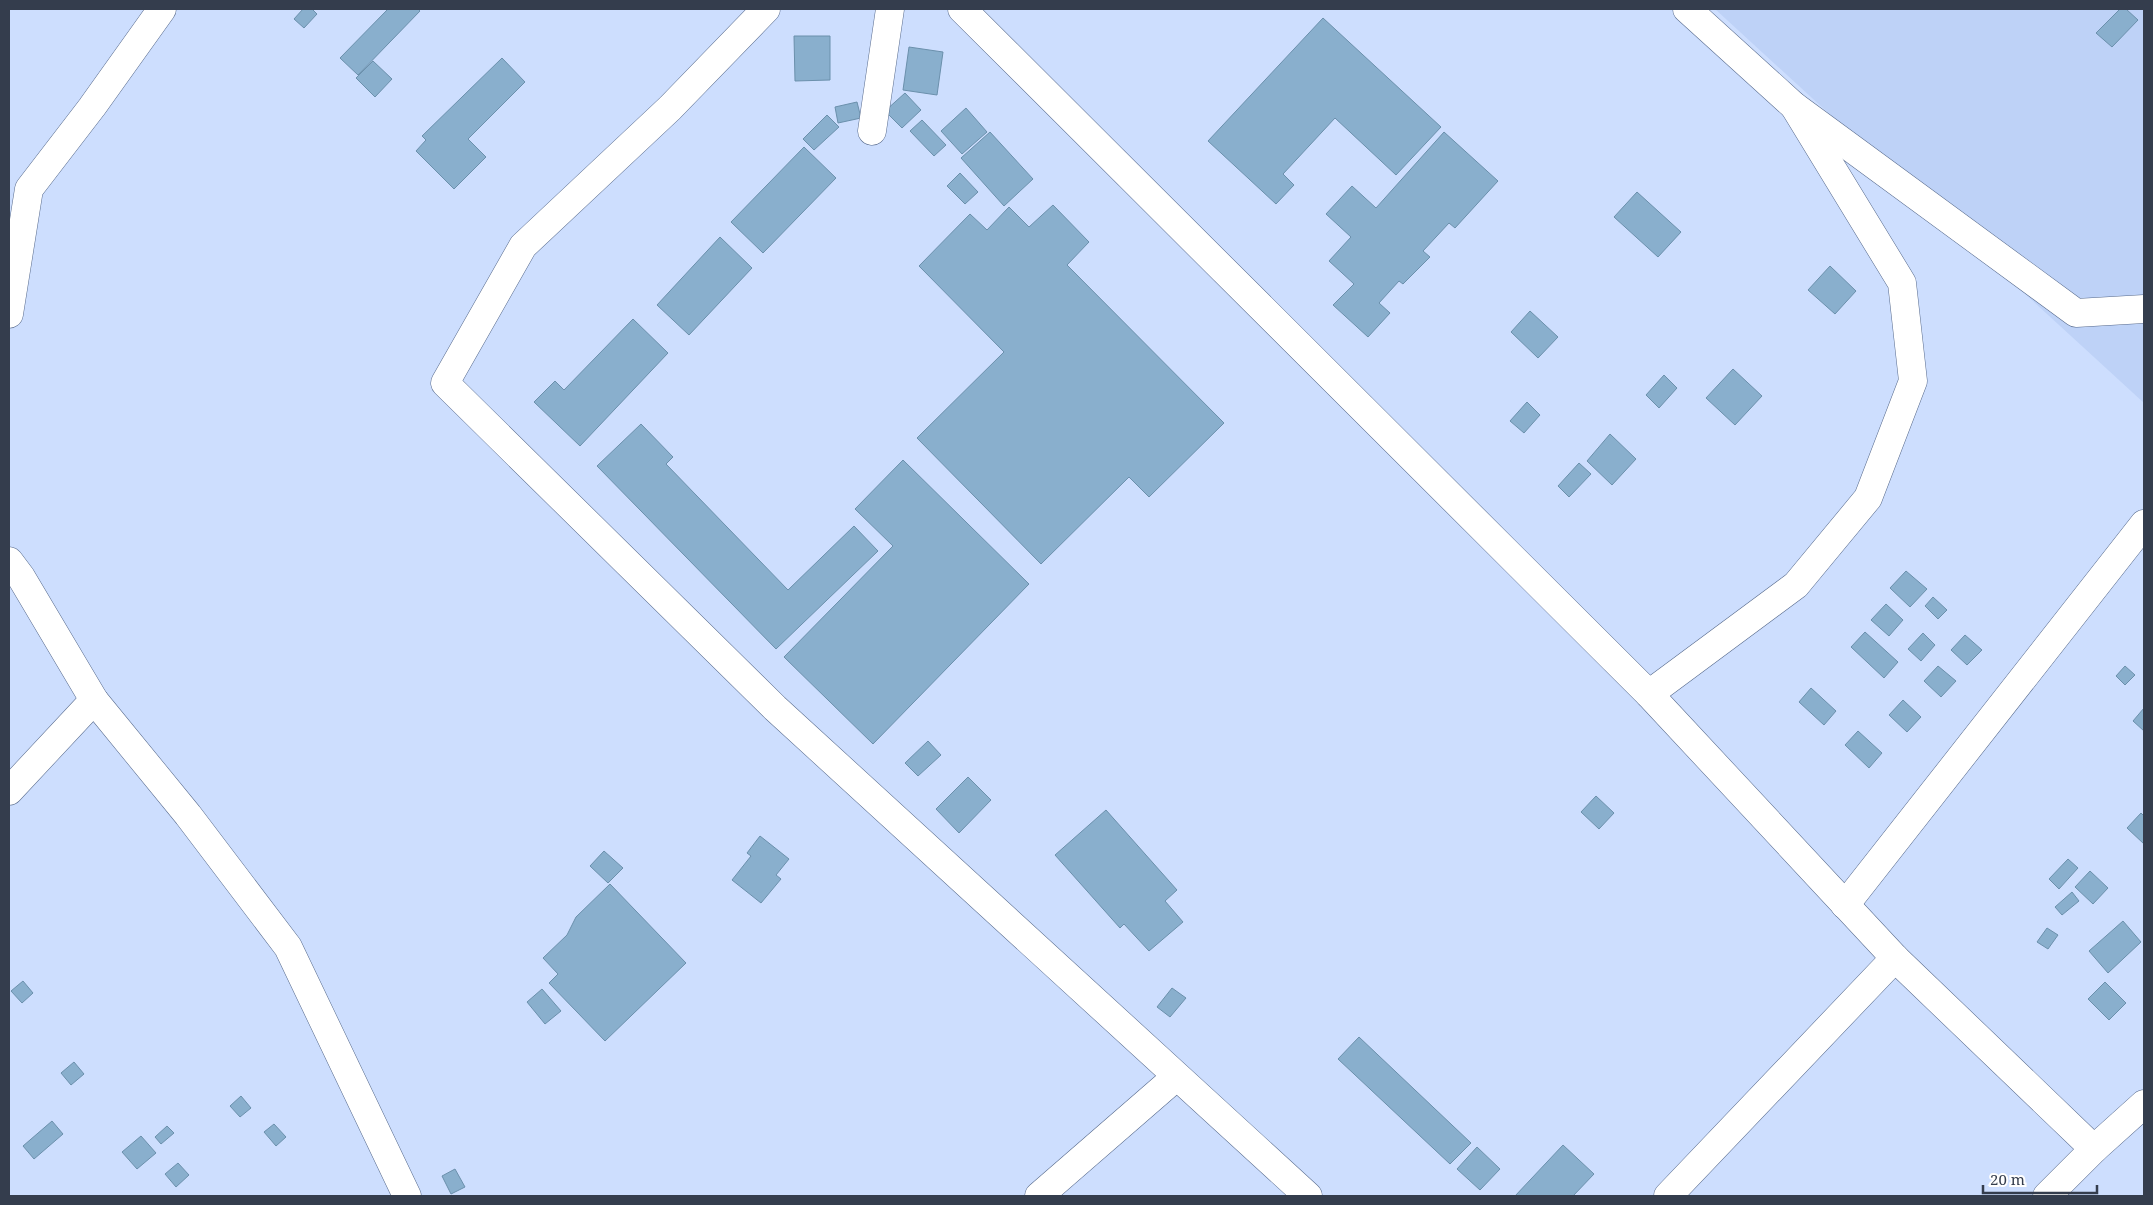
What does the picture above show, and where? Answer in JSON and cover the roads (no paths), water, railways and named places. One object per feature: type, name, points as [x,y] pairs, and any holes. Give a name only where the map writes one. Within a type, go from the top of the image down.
[{"type":"street","points":[[9,314],[28,189],[92,107],[162,9]]},
{"type":"street","points":[[766,9],[670,108],[523,246],[445,383],[775,708],[1308,1196]]},
{"type":"street","points":[[872,131],[890,9]]},
{"type":"street","points":[[962,9],[1648,694],[1894,958],[2094,1149]]},
{"type":"street","points":[[1687,9],[1794,106],[2076,313],[2144,309]]},
{"type":"street","points":[[1648,694],[1796,585],[1868,498],[1913,381],[1902,283],[1794,106]]},
{"type":"street","points":[[1845,905],[2144,524]]},
{"type":"street","points":[[9,561],[94,700],[188,816],[288,947],[407,1196]]},
{"type":"street","points":[[9,791],[94,700]]},
{"type":"street","points":[[1668,1196],[1894,958]]},
{"type":"street","points":[[1039,1196],[1176,1077]]},
{"type":"street","points":[[2046,1196],[2144,1104]]}]
